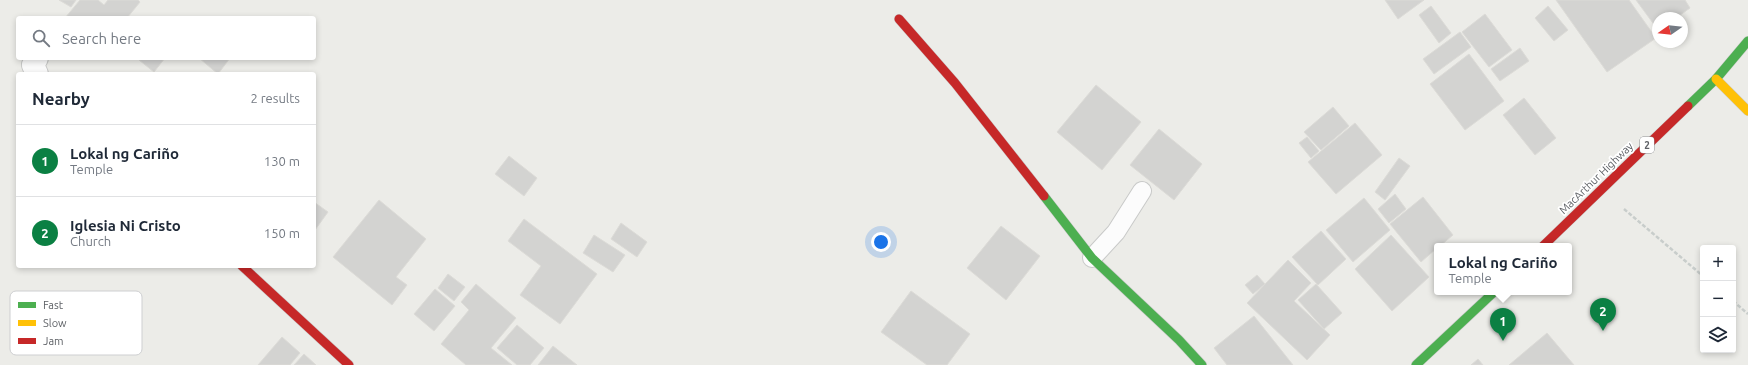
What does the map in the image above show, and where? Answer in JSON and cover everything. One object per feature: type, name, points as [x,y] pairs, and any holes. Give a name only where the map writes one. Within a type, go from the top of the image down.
[{"type":"main road","points":[[899,19],[955,83],[1092,258],[1179,340],[1202,365]]},
{"type":"main road","name":"MacArthur Highway","points":[[1546,243],[1716,79],[1748,41]]},
{"type":"main road","points":[[1716,79],[1748,111]]},
{"type":"main road","points":[[244,268],[349,365]]},
{"type":"main road","points":[[1416,365],[1491,295]]},
{"type":"street","points":[[36,60],[33,65],[36,72]]},
{"type":"lane","points":[[1092,258],[1116,232],[1142,191]]},
{"type":"path","points":[[1602,189],[1700,273]]},
{"type":"path","points":[[1736,304],[1748,314]]},
{"type":"building","points":[[59,0],[76,0],[71,7]]},
{"type":"building","points":[[80,0],[98,0],[104,5],[108,0],[138,0],[140,2],[129,16],[67,16]]},
{"type":"building","points":[[1385,0],[1424,0],[1398,19]]},
{"type":"building","points":[[1556,0],[1629,0],[1652,32],[1652,41],[1607,72]]},
{"type":"building","points":[[1636,0],[1685,0],[1690,8],[1684,12],[1652,12],[1652,22]]},
{"type":"building","points":[[1431,6],[1451,33],[1439,43],[1419,15]]},
{"type":"building","points":[[1548,6],[1568,30],[1554,41],[1535,18]]},
{"type":"building","points":[[1485,14],[1512,50],[1489,67],[1462,32]]},
{"type":"building","points":[[1460,32],[1471,47],[1434,74],[1423,59]]},
{"type":"building","points":[[1520,48],[1529,61],[1500,81],[1491,69]]},
{"type":"building","points":[[1469,54],[1504,101],[1465,130],[1430,84]]},
{"type":"building","points":[[139,60],[163,60],[154,72]]},
{"type":"building","points":[[201,60],[228,60],[220,72],[216,72]]},
{"type":"building","points":[[1096,85],[1141,122],[1102,170],[1057,132]]},
{"type":"building","points":[[1524,98],[1556,138],[1535,155],[1503,115]]},
{"type":"building","points":[[1333,107],[1349,126],[1321,150],[1304,132]]},
{"type":"building","points":[[1355,123],[1382,155],[1336,194],[1308,162]]},
{"type":"building","points":[[1159,129],[1202,164],[1174,200],[1130,165]]},
{"type":"building","points":[[1307,137],[1319,151],[1311,158],[1299,143]]},
{"type":"building","points":[[509,156],[537,178],[524,196],[495,174]]},
{"type":"building","points":[[1399,158],[1410,166],[1385,200],[1375,192]]},
{"type":"building","points":[[1395,194],[1406,209],[1389,223],[1378,209]]},
{"type":"building","points":[[1423,197],[1453,235],[1444,243],[1434,243],[1434,251],[1421,262],[1390,224]]},
{"type":"building","points":[[1364,198],[1390,230],[1353,262],[1326,230]]},
{"type":"building","points":[[379,200],[426,239],[396,277],[407,285],[392,305],[333,257]]},
{"type":"building","points":[[316,203],[328,212],[316,229]]},
{"type":"building","points":[[524,219],[597,274],[560,324],[520,295],[541,266],[508,241]]},
{"type":"building","points":[[621,223],[647,242],[637,257],[611,239]]},
{"type":"building","points":[[1001,226],[1040,256],[1006,300],[967,268]]},
{"type":"building","points":[[1321,231],[1346,259],[1318,285],[1292,257]]},
{"type":"building","points":[[594,235],[625,255],[613,272],[583,253]]},
{"type":"building","points":[[1391,235],[1429,277],[1392,311],[1355,269]]},
{"type":"building","points":[[1288,260],[1311,283],[1294,301],[1330,335],[1307,360],[1247,303]]},
{"type":"building","points":[[448,274],[465,287],[454,301],[438,288]]},
{"type":"building","points":[[1257,275],[1265,284],[1253,294],[1245,285]]},
{"type":"building","points":[[476,284],[516,318],[491,348],[512,365],[466,365],[441,344],[469,310],[461,302]]},
{"type":"building","points":[[1316,284],[1342,313],[1324,329],[1298,300]]},
{"type":"building","points":[[435,289],[455,306],[434,331],[414,314]]},
{"type":"building","points":[[911,291],[970,334],[947,365],[927,365],[881,332]]},
{"type":"building","points":[[1254,316],[1293,365],[1227,365],[1214,348]]},
{"type":"building","points":[[517,325],[544,348],[530,365],[517,365],[497,348]]},
{"type":"building","points":[[1547,333],[1574,365],[1509,365]]},
{"type":"building","points":[[282,337],[300,353],[290,365],[258,365]]},
{"type":"building","points":[[553,346],[577,365],[538,365]]},
{"type":"building","points":[[304,354],[316,365],[294,365]]},
{"type":"building","points":[[1478,359],[1483,365],[1471,365]]},
{"type":"traffic: fast","points":[[1688,106],[1716,79],[1748,41]]},
{"type":"traffic: fast","points":[[1044,196],[1092,258],[1179,340],[1202,365]]},
{"type":"traffic: fast","points":[[1416,365],[1491,295]]},
{"type":"traffic: slow","points":[[1716,79],[1748,111]]},
{"type":"traffic: jam","points":[[899,19],[955,83],[1044,196]]},
{"type":"traffic: jam","points":[[1546,243],[1688,106]]},
{"type":"traffic: jam","points":[[244,268],[349,365]]},
{"type":"place","name":"Iglesia Ni Cristo","points":[[1603,331]]},
{"type":"place","name":"Lokal ng Cariño","points":[[1503,341]]}]
